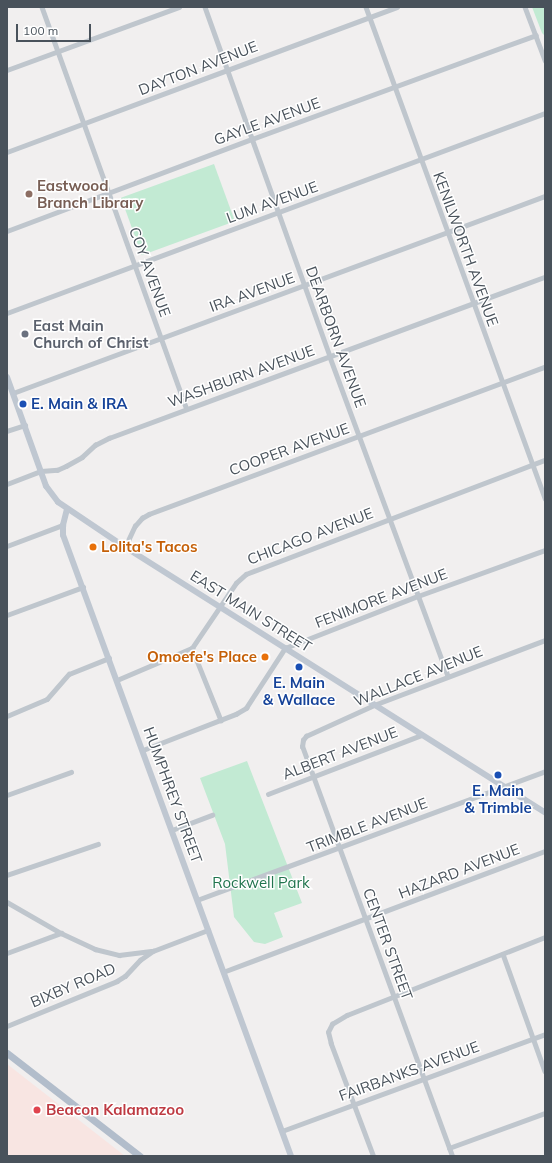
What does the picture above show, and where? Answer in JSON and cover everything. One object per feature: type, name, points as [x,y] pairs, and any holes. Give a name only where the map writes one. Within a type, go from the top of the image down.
[{"type":"main road","points":[[7,1053],[140,1156]]},
{"type":"street","name":"COY AVENUE","points":[[42,7],[108,194],[187,409]]},
{"type":"street","points":[[7,70],[179,7]]},
{"type":"street","name":"DEARBORN AVENUE","points":[[205,7],[330,357],[448,676]]},
{"type":"street","name":"KENILWORTH AVENUE","points":[[366,7],[545,498]]},
{"type":"street","name":"DAYTON AVENUE","points":[[7,152],[226,69],[397,7]]},
{"type":"street","points":[[525,7],[545,60]]},
{"type":"street","name":"GAYLE AVENUE","points":[[7,231],[536,35]]},
{"type":"street","name":"LUM AVENUE","points":[[7,313],[545,113]]},
{"type":"street","name":"IRA AVENUE","points":[[12,393],[305,286],[545,196]]},
{"type":"street","name":"WASHBURN AVENUE","points":[[7,484],[41,471],[57,470],[66,466],[82,457],[95,445],[105,440],[545,277]]},
{"type":"street","name":"COOPER AVENUE","points":[[125,547],[135,526],[142,518],[149,514],[545,367]]},
{"type":"street","name":"EAST MAIN STREET","points":[[7,377],[49,491],[58,502],[125,547],[545,813]]},
{"type":"street","points":[[7,431],[25,425]]},
{"type":"street","name":"CHICAGO AVENUE","points":[[192,648],[240,578],[246,574],[545,460]]},
{"type":"street","name":"HUMPHREY STREET","points":[[67,509],[63,525],[63,535],[291,1156]]},
{"type":"street","points":[[7,546],[63,525]]},
{"type":"street","name":"FENIMORE AVENUE","points":[[285,648],[418,596],[545,550]]},
{"type":"street","points":[[7,615],[83,587]]},
{"type":"street","name":"WALLACE AVENUE","points":[[302,740],[306,736],[374,705],[545,640]]},
{"type":"street","points":[[117,680],[192,648],[220,720]]},
{"type":"street","points":[[143,750],[236,714],[250,705],[285,648]]},
{"type":"street","points":[[7,716],[47,699],[68,674],[109,658]]},
{"type":"street","name":"ALBERT AVENUE","points":[[268,794],[422,735]]},
{"type":"street","name":"CENTER STREET","points":[[302,740],[302,748],[395,996],[452,1156]]},
{"type":"street","name":"TRIMBLE AVENUE","points":[[197,900],[545,771]]},
{"type":"street","points":[[7,795],[71,772]]},
{"type":"street","points":[[172,830],[212,815]]},
{"type":"street","points":[[7,875],[98,844]]},
{"type":"street","name":"HAZARD AVENUE","points":[[223,972],[545,851]]},
{"type":"street","points":[[7,902],[61,933],[95,949],[119,955],[153,951]]},
{"type":"street","name":"BIXBY ROAD","points":[[7,1026],[117,981],[125,976],[140,960],[153,951],[208,930]]},
{"type":"street","points":[[7,952],[61,933]]},
{"type":"street","points":[[373,1156],[331,1044],[329,1028],[339,1018],[545,937]]},
{"type":"street","points":[[503,954],[545,1070]]},
{"type":"street","name":"FAIRBANKS AVENUE","points":[[282,1131],[545,1034]]},
{"type":"street","points":[[449,1148],[545,1113]]},
{"type":"shaded area","name":"Beacon Kalamazoo","points":[[7,1064],[125,1156],[7,1156]]},
{"type":"green space","points":[[532,7],[545,7],[545,36],[542,33]]},
{"type":"green space","points":[[214,164],[235,221],[142,255],[121,198]]},
{"type":"green space","name":"Rockwell Park","points":[[247,761],[302,903],[274,913],[283,937],[265,944],[254,942],[234,917],[225,844],[200,778]]},
{"type":"place","name":"Eastwood Branch Library","points":[[29,194]]},
{"type":"place","name":"East Main Church of Christ","points":[[25,334]]},
{"type":"place","name":"E. Main & IRA","points":[[23,404]]},
{"type":"place","name":"Lolita's Tacos","points":[[93,547]]},
{"type":"place","name":"Omoefe's Place","points":[[265,657]]},
{"type":"place","name":"E. Main & Wallace","points":[[299,667]]},
{"type":"place","name":"E. Main & Trimble","points":[[498,775]]},
{"type":"place","name":"Beacon Kalamazoo","points":[[37,1110]]}]
